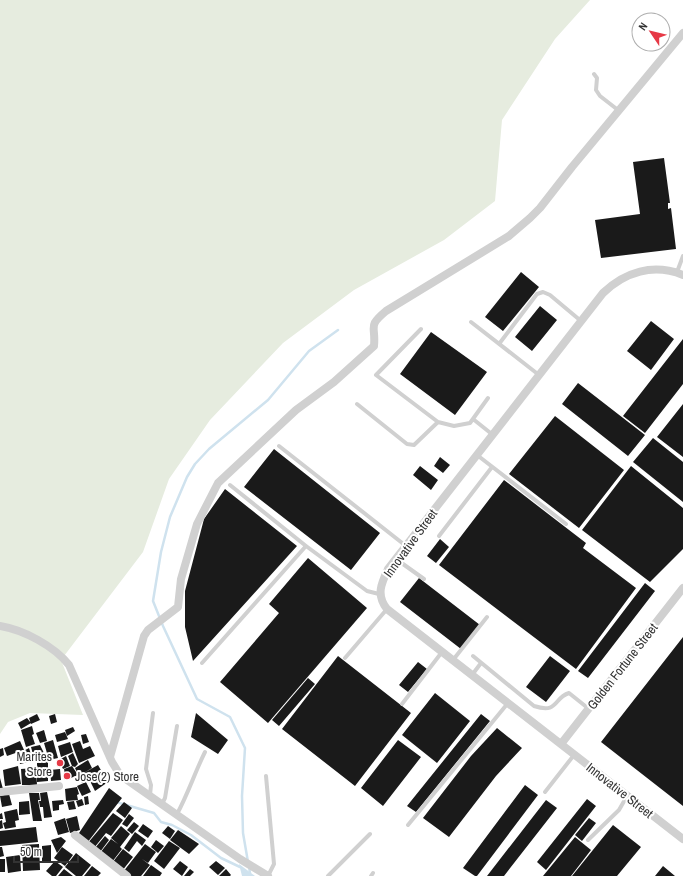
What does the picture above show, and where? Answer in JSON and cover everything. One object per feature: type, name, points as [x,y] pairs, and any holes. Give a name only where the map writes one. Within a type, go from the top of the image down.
[{"type":"street","points":[[110,757],[144,636],[148,630],[175,611],[179,602],[181,579],[197,524],[218,483],[296,410],[334,382],[374,346],[375,337],[373,325],[376,319],[386,311],[509,236],[530,218],[545,203],[683,33]]},
{"type":"street","name":"Innovative Street","points":[[680,274],[648,269],[626,276],[613,283],[602,293],[388,569],[379,594],[382,603],[388,609],[683,839]]},
{"type":"street","name":"Golden Fortune Street","points":[[561,744],[683,588]]},
{"type":"street","points":[[0,626],[27,635],[61,655],[69,665],[110,757],[120,774],[240,859],[268,876]]},
{"type":"street","points":[[0,792],[59,786]]},
{"type":"street","points":[[75,834],[127,876]]},
{"type":"lane","points":[[594,74],[598,78],[596,90],[600,96],[619,111]]},
{"type":"lane","points":[[680,274],[683,256]]},
{"type":"lane","points":[[499,344],[537,294],[543,292],[550,295],[581,321]]},
{"type":"lane","points":[[471,322],[539,375]]},
{"type":"lane","points":[[421,329],[376,375],[438,422],[454,426],[470,423],[488,398]]},
{"type":"lane","points":[[357,404],[407,444],[414,446],[438,422]]},
{"type":"lane","points":[[473,419],[493,435]]},
{"type":"lane","points":[[279,446],[406,546]]},
{"type":"lane","points":[[477,455],[566,524]]},
{"type":"lane","points":[[439,536],[492,467]]},
{"type":"lane","points":[[230,485],[306,546],[367,592],[379,594]]},
{"type":"lane","points":[[202,663],[306,546]]},
{"type":"lane","points":[[396,559],[424,579]]},
{"type":"lane","points":[[345,658],[388,609]]},
{"type":"lane","points":[[453,661],[487,617]]},
{"type":"lane","points":[[402,704],[442,652]]},
{"type":"lane","points":[[472,656],[534,706],[544,709],[554,706],[564,694],[569,692],[589,709]]},
{"type":"lane","points":[[472,675],[481,663]]},
{"type":"lane","points":[[408,825],[508,703]]},
{"type":"lane","points":[[150,796],[151,785],[146,769],[153,714]]},
{"type":"lane","points":[[162,804],[165,798],[177,726]]},
{"type":"lane","points":[[177,814],[206,752]]},
{"type":"lane","points":[[545,792],[575,755]]},
{"type":"lane","points":[[266,776],[274,864],[268,876]]},
{"type":"lane","points":[[588,840],[619,810],[627,796]]},
{"type":"lane","points":[[328,876],[370,834]]},
{"type":"shaded area","points":[[0,0],[590,0],[555,39],[502,120],[495,201],[444,240],[354,290],[283,343],[210,420],[169,479],[143,552],[61,660],[83,715],[30,713],[8,722],[0,734]]},
{"type":"water","points":[[239,864],[255,876],[242,876]]},
{"type":"building","points":[[664,158],[670,203],[668,203],[668,209],[671,208],[676,249],[601,258],[595,220],[640,214],[633,162]]},
{"type":"building","points":[[521,272],[539,287],[503,331],[485,317]]},
{"type":"building","points":[[540,306],[557,320],[532,351],[515,337]]},
{"type":"building","points":[[651,321],[674,339],[651,370],[627,351]]},
{"type":"building","points":[[431,332],[487,372],[455,415],[400,374]]},
{"type":"building","points":[[683,339],[683,384],[645,433],[623,416]]},
{"type":"building","points":[[578,383],[645,435],[628,456],[562,404]]},
{"type":"building","points":[[683,404],[683,457],[657,437]]},
{"type":"building","points":[[555,416],[624,470],[579,528],[509,474]]},
{"type":"building","points":[[653,438],[683,462],[683,502],[633,462]]},
{"type":"building","points":[[274,449],[380,533],[351,570],[244,487]]},
{"type":"building","points":[[440,457],[450,465],[443,473],[434,466]]},
{"type":"building","points":[[420,466],[438,480],[431,490],[413,475]]},
{"type":"building","points":[[631,466],[683,508],[683,549],[650,582],[582,530]]},
{"type":"building","points":[[504,480],[586,543],[583,548],[636,588],[576,669],[439,565]]},
{"type":"building","points":[[225,489],[297,546],[193,661],[185,627],[185,591],[204,519]]},
{"type":"building","points":[[440,539],[449,547],[436,563],[427,556]]},
{"type":"building","points":[[308,558],[367,608],[268,723],[220,682],[279,613],[269,604]]},
{"type":"building","points":[[419,578],[480,625],[461,649],[400,602]]},
{"type":"building","points":[[645,583],[655,591],[588,678],[578,671]]},
{"type":"building","points":[[683,637],[683,806],[601,742]]},
{"type":"building","points":[[338,656],[411,713],[355,786],[282,729]]},
{"type":"building","points":[[550,656],[570,671],[546,702],[526,687]]},
{"type":"building","points":[[418,662],[427,669],[408,692],[399,685]]},
{"type":"building","points":[[308,678],[315,684],[279,726],[272,720]]},
{"type":"building","points":[[435,693],[470,721],[437,763],[402,735]]},
{"type":"building","points":[[196,713],[228,740],[218,754],[191,737]]},
{"type":"building","points":[[37,714],[40,720],[31,724],[29,718]]},
{"type":"building","points":[[55,714],[57,722],[51,724],[49,716]]},
{"type":"building","points":[[481,714],[490,721],[416,812],[407,806]]},
{"type":"building","points":[[27,718],[31,723],[21,729],[18,723]]},
{"type":"building","points":[[32,726],[34,734],[32,735],[35,744],[26,747],[21,730]]},
{"type":"building","points":[[73,727],[75,731],[67,736],[65,730]]},
{"type":"building","points":[[497,728],[522,748],[496,776],[449,837],[423,818],[471,756]]},
{"type":"building","points":[[44,730],[47,741],[40,743],[36,733]]},
{"type":"building","points":[[65,732],[68,739],[57,742],[55,735]]},
{"type":"building","points":[[86,734],[89,742],[83,744],[81,735]]},
{"type":"building","points":[[53,740],[58,758],[49,760],[44,743]]},
{"type":"building","points":[[398,740],[421,757],[383,806],[361,788]]},
{"type":"building","points":[[20,741],[24,750],[7,756],[4,748]]},
{"type":"building","points":[[80,741],[83,749],[90,746],[95,756],[79,763],[72,744]]},
{"type":"building","points":[[70,742],[73,752],[61,757],[58,746]]},
{"type":"building","points":[[40,745],[47,759],[35,762],[31,747]]},
{"type":"building","points":[[3,748],[4,755],[0,757],[0,749]]},
{"type":"building","points":[[29,748],[33,761],[20,764],[18,754]]},
{"type":"building","points":[[73,753],[78,764],[75,767],[72,766],[68,756]]},
{"type":"building","points":[[66,756],[70,766],[63,769],[59,760]]},
{"type":"building","points":[[88,760],[92,768],[82,774],[98,765],[102,772],[92,778],[97,776],[99,779],[106,775],[108,782],[95,791],[89,779],[82,783],[75,768]]},
{"type":"building","points":[[48,761],[48,781],[37,782],[37,763]]},
{"type":"building","points":[[18,766],[21,784],[5,786],[3,770]]},
{"type":"building","points":[[72,766],[78,775],[66,780],[64,769]]},
{"type":"building","points":[[36,768],[37,785],[22,785],[21,769]]},
{"type":"building","points":[[60,769],[61,780],[51,781],[50,770]]},
{"type":"building","points":[[0,778],[3,789],[0,790]]},
{"type":"building","points":[[86,782],[91,792],[82,796],[77,786]]},
{"type":"building","points":[[525,785],[538,795],[477,876],[475,876],[463,868]]},
{"type":"building","points":[[77,787],[79,794],[77,795],[78,800],[66,801],[65,789]]},
{"type":"building","points":[[109,788],[122,798],[87,843],[77,836]]},
{"type":"building","points":[[47,792],[52,817],[44,818],[43,807],[40,807],[39,801],[41,801],[40,793]]},
{"type":"building","points":[[29,793],[39,793],[40,800],[38,800],[42,821],[33,821]]},
{"type":"building","points":[[9,794],[12,805],[2,807],[0,796]]},
{"type":"building","points":[[88,796],[89,804],[85,805],[84,797]]},
{"type":"building","points":[[82,799],[84,805],[78,807],[76,801]]},
{"type":"building","points":[[587,799],[596,806],[546,870],[537,862]]},
{"type":"building","points":[[63,800],[64,804],[59,805],[59,810],[53,811],[52,801]]},
{"type":"building","points":[[546,800],[557,808],[504,876],[487,876]]},
{"type":"building","points":[[29,801],[30,814],[19,815],[19,802]]},
{"type":"building","points":[[74,801],[76,809],[69,810],[67,802]]},
{"type":"building","points":[[124,802],[132,808],[125,818],[116,811]]},
{"type":"building","points":[[17,809],[19,820],[15,821],[16,827],[5,829],[3,823],[6,822],[4,812]]},
{"type":"building","points":[[2,813],[3,819],[0,819],[0,814]]},
{"type":"building","points":[[113,813],[123,820],[111,836],[106,833],[94,848],[87,844]]},
{"type":"building","points":[[129,814],[134,818],[127,827],[122,824]]},
{"type":"building","points":[[77,816],[80,830],[70,833],[66,819]]},
{"type":"building","points":[[65,818],[69,832],[58,835],[54,822]]},
{"type":"building","points":[[589,818],[596,823],[582,841],[575,835]]},
{"type":"building","points":[[2,820],[3,828],[0,829],[0,821]]},
{"type":"building","points":[[134,822],[139,826],[132,834],[127,830]]},
{"type":"building","points":[[143,824],[153,831],[148,838],[138,831]]},
{"type":"building","points":[[613,825],[641,847],[617,876],[572,876]]},
{"type":"building","points":[[121,826],[130,834],[120,847],[122,849],[112,862],[100,853],[111,839],[118,844],[111,838]]},
{"type":"building","points":[[168,826],[175,831],[170,839],[162,833]]},
{"type":"building","points":[[36,827],[38,842],[0,846],[0,831]]},
{"type":"building","points":[[178,830],[199,844],[189,854],[170,840]]},
{"type":"building","points":[[135,832],[146,840],[142,846],[137,841],[129,852],[124,848]]},
{"type":"building","points":[[105,836],[109,840],[100,852],[95,848]]},
{"type":"building","points":[[61,837],[66,841],[57,853],[51,840]]},
{"type":"building","points":[[575,837],[591,850],[571,876],[543,876]]},
{"type":"building","points":[[156,840],[164,846],[158,853],[151,847]]},
{"type":"building","points":[[169,841],[180,848],[164,869],[154,861]]},
{"type":"building","points":[[39,844],[40,870],[23,871],[22,845]]},
{"type":"building","points":[[145,844],[156,852],[148,863],[142,859],[150,865],[141,876],[128,876],[123,872]]},
{"type":"building","points":[[51,845],[51,861],[42,863],[42,846]]},
{"type":"building","points":[[0,847],[2,847],[4,856],[0,857]]},
{"type":"building","points":[[62,847],[73,855],[65,866],[54,858]]},
{"type":"building","points":[[123,849],[133,857],[122,871],[112,863]]},
{"type":"building","points":[[76,853],[91,865],[82,876],[76,876],[65,867]]},
{"type":"building","points":[[20,855],[21,871],[8,873],[6,857]]},
{"type":"building","points":[[0,859],[5,859],[5,872],[0,872]]},
{"type":"building","points":[[55,861],[63,867],[56,876],[52,876],[46,871]]},
{"type":"building","points":[[180,861],[188,867],[182,876],[173,869]]},
{"type":"building","points":[[216,861],[225,868],[218,875],[209,867]]},
{"type":"building","points":[[151,865],[162,873],[160,876],[143,876]]},
{"type":"building","points":[[92,866],[101,873],[98,876],[84,876]]},
{"type":"building","points":[[663,866],[675,876],[655,876]]},
{"type":"building","points":[[64,869],[73,876],[58,876]]},
{"type":"building","points":[[190,869],[194,872],[190,876],[184,876]]},
{"type":"building","points":[[226,869],[231,875],[230,876],[219,876]]},
{"type":"waterway","points":[[248,862],[243,833],[242,796],[245,748],[230,717],[197,699],[163,626],[153,601],[161,552],[170,517],[187,477],[195,464],[209,449],[268,400],[309,351],[338,330]]},
{"type":"waterway","points":[[116,802],[154,813],[161,822],[172,825],[191,835],[221,858],[240,867]]},
{"type":"waterway","points":[[249,867],[250,873]]},
{"type":"place","name":"Marites Store","points":[[60,763]]},
{"type":"place","name":"Jose(2) Store","points":[[67,776]]}]
